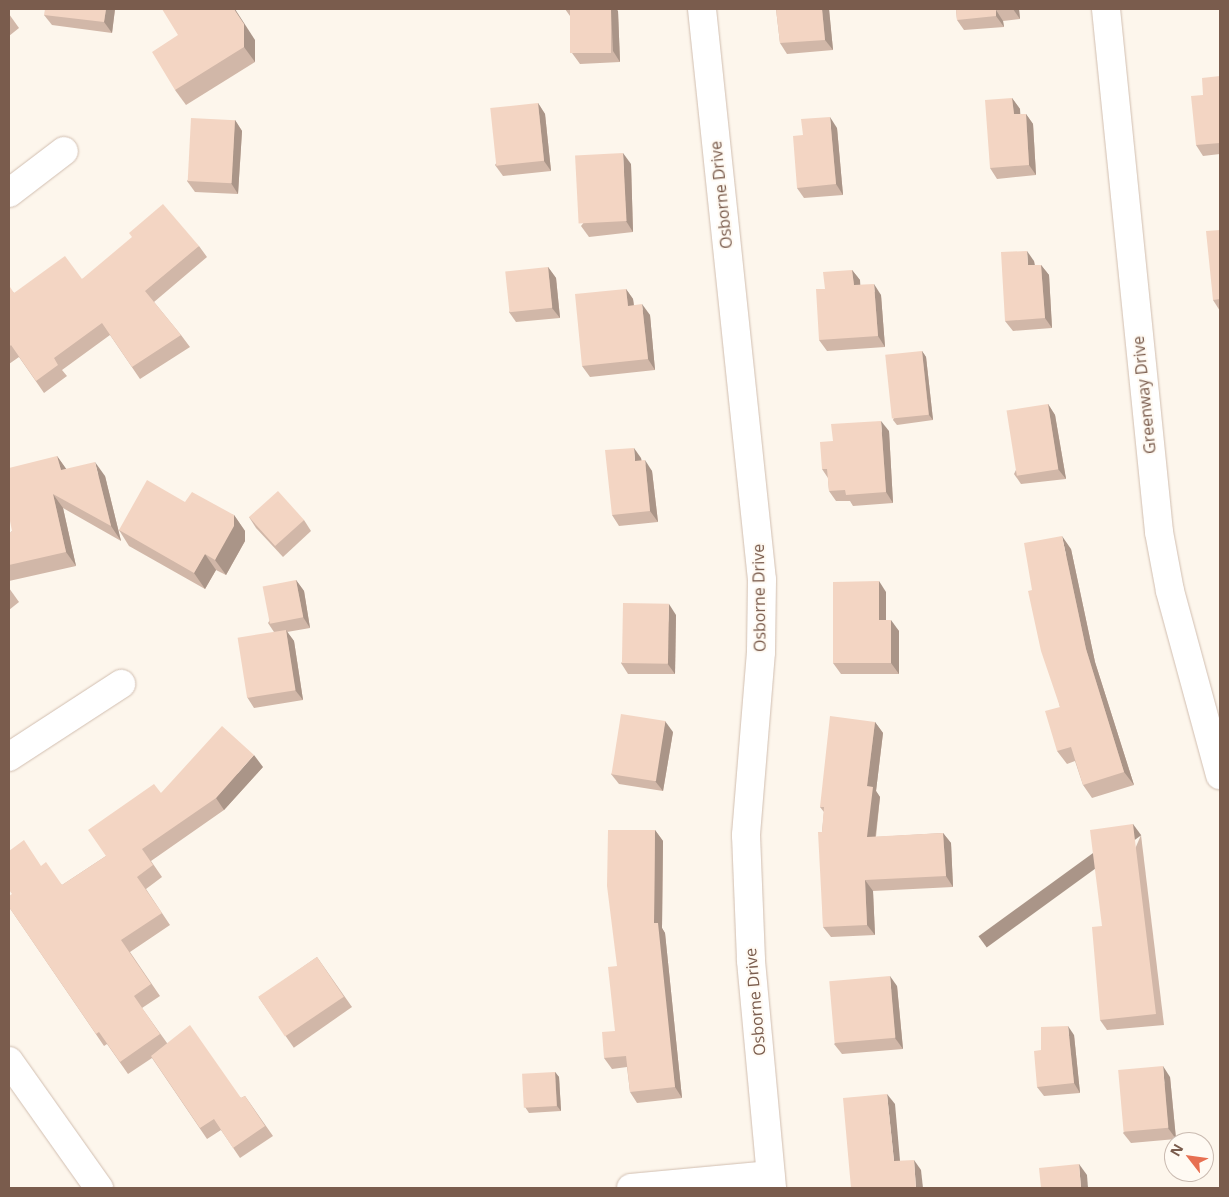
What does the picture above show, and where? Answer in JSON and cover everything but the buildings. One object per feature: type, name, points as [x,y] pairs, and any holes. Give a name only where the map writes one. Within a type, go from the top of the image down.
[{"type":"street","name":"Osborne Drive","points":[[702,9],[762,580],[761,652],[746,835],[751,961],[771,1181]]},
{"type":"street","name":"Greenway Drive","points":[[1106,9],[1159,532],[1170,591],[1220,775]]},
{"type":"street","points":[[9,193],[64,151]]},
{"type":"street","points":[[9,757],[121,684]]},
{"type":"street","points":[[9,1061],[99,1188]]},
{"type":"street","points":[[631,1188],[771,1181]]}]
